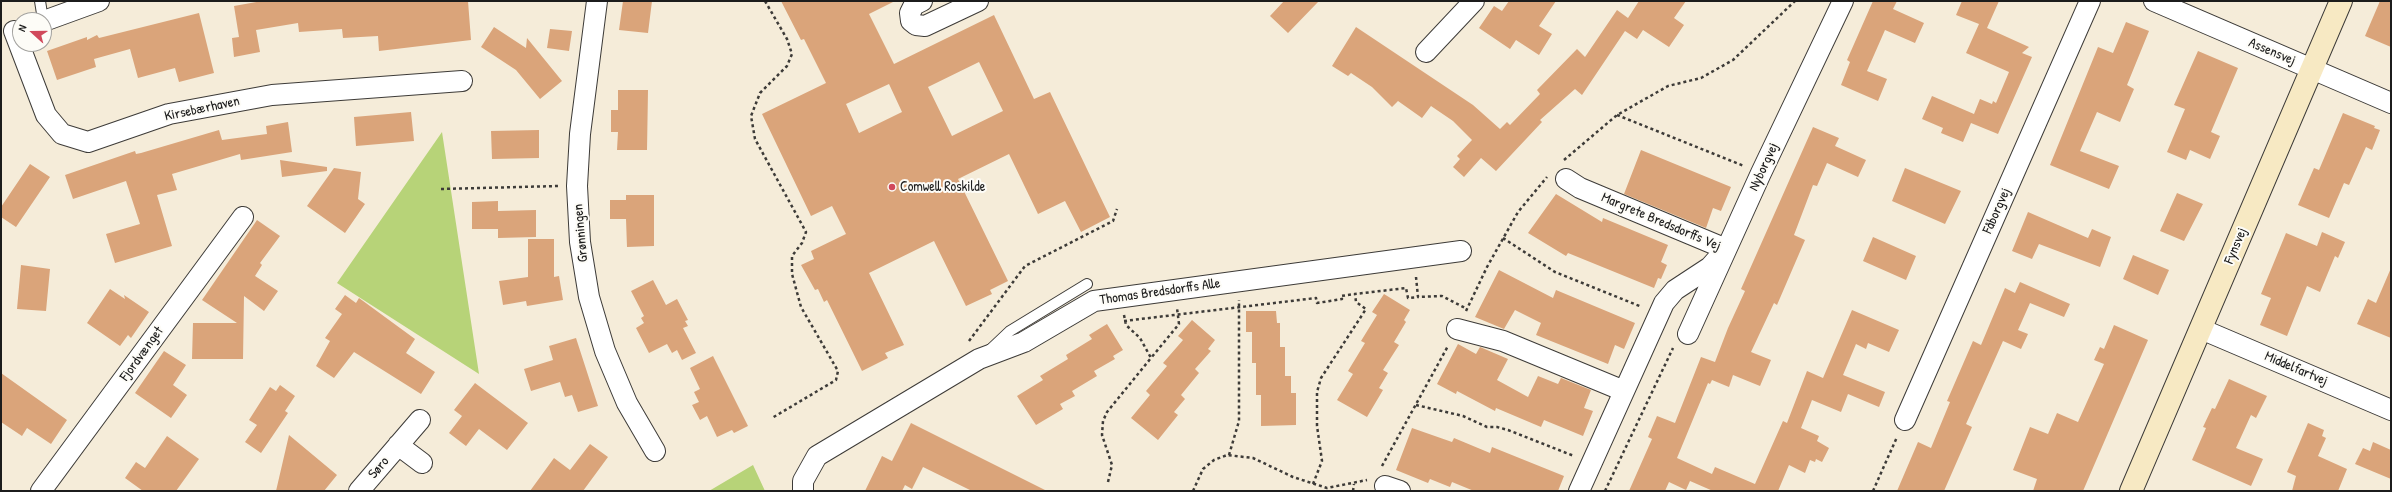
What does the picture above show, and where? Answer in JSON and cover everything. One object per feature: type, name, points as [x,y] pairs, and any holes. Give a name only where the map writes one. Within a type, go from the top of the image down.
[{"type":"street","points":[[52,18],[99,1]]},
{"type":"street","name":"Grønningen","points":[[597,1],[580,134],[577,186],[580,242],[591,304],[605,351],[627,403],[655,451]]},
{"type":"street","points":[[922,1],[914,5],[910,13],[912,21],[916,25],[925,26],[978,1]]},
{"type":"street","points":[[1426,52],[1474,1]]},
{"type":"street","name":"Nyborgvej","points":[[1688,334],[1761,173],[1843,1]]},
{"type":"street","name":"Fåborgvej","points":[[1905,420],[2090,1]]},
{"type":"street","name":"Assensvej","points":[[2154,1],[2391,103]]},
{"type":"street","name":"Fynsvej","points":[[2131,491],[2341,1]]},
{"type":"street","name":"Kirsebærhaven","points":[[20,52],[46,115],[62,134],[88,142],[169,114],[272,95],[462,81]]},
{"type":"street","name":"Margrete Bredsdorffs Vej","points":[[1560,171],[1580,188],[1726,249],[1710,267],[1675,290],[1664,303],[1579,491]]},
{"type":"street","name":"Fjordvænget","points":[[41,491],[242,217]]},
{"type":"street","name":"Thomas Bredsdorffs Alle","points":[[803,491],[803,481],[817,456],[972,353],[1024,342],[1094,301],[1460,251]]},
{"type":"street","points":[[1457,329],[1504,341],[1624,391]]},
{"type":"street","name":"Middelfartvej","points":[[2201,329],[2391,410]]},
{"type":"street","name":"Søro","points":[[359,491],[420,420]]},
{"type":"street","name":"Søro","points":[[398,445],[422,463]]},
{"type":"lane","points":[[40,1],[42,12]]},
{"type":"lane","points":[[972,353],[1010,332],[1087,284]]},
{"type":"path","points":[[765,1],[787,39],[792,54],[787,66],[760,93],[751,116],[755,139],[806,232],[802,243],[792,256],[792,274],[801,307],[838,371],[836,380],[772,418]]},
{"type":"path","points":[[1193,491],[1203,469],[1214,460],[1229,456],[1253,458],[1313,484],[1327,488],[1383,482],[1384,465],[1518,212],[1617,114],[1668,86],[1701,78],[1733,60],[1795,1]]},
{"type":"path","points":[[1617,114],[1761,173]]},
{"type":"path","points":[[441,189],[577,186]]},
{"type":"path","points":[[972,353],[1025,266],[1113,221],[1117,209]]},
{"type":"path","points":[[1503,238],[1554,272],[1660,314]]},
{"type":"path","points":[[1414,258],[1418,297]]},
{"type":"path","points":[[1229,456],[1239,421],[1239,307],[1237,281]]},
{"type":"path","points":[[1124,321],[1316,298],[1317,303],[1342,299],[1342,296],[1406,288],[1408,298],[1442,296],[1467,309]]},
{"type":"path","points":[[1108,482],[1112,465],[1102,435],[1103,421],[1107,412],[1179,324],[1175,290]]},
{"type":"path","points":[[1313,484],[1322,461],[1317,426],[1318,392],[1321,378],[1366,308],[1356,302],[1355,294]]},
{"type":"path","points":[[1121,297],[1124,321],[1140,338],[1150,358]]},
{"type":"path","points":[[1605,491],[1681,332],[1688,334]]},
{"type":"path","points":[[1416,405],[1463,416],[1487,427],[1497,427],[1508,430],[1592,463]]},
{"type":"path","points":[[1873,491],[1905,420]]},
{"type":"path","points":[[1353,491],[1354,484]]},
{"type":"green space","points":[[442,132],[479,374],[337,283]]},
{"type":"green space","points":[[753,465],[765,491],[709,491]]},
{"type":"building","points":[[262,1],[468,1],[471,40],[379,51],[378,36],[343,38],[342,29],[299,32],[298,23],[256,30],[260,52],[234,57],[232,38],[239,37],[234,6]]},
{"type":"building","points":[[623,1],[652,1],[648,33],[619,30]]},
{"type":"building","name":"Comwell Roskilde","points":[[781,1],[895,1],[869,14],[894,64],[994,15],[1034,99],[1050,92],[1110,217],[1081,232],[1065,201],[1038,214],[1009,154],[958,179],[1008,281],[990,290],[992,294],[966,306],[934,241],[869,273],[904,345],[885,353],[888,358],[862,371],[827,300],[824,302],[818,289],[815,290],[801,265],[814,259],[811,251],[846,234],[832,206],[811,216],[762,114],[826,83],[804,39],[801,40]],"holes":[[[979,62],[1003,111],[952,136],[928,87]],[[889,84],[902,112],[859,133],[846,104]]]},
{"type":"building","points":[[1284,1],[1319,1],[1288,33],[1270,16]]},
{"type":"building","points":[[1509,1],[1556,1],[1539,26],[1552,34],[1539,55],[1516,40],[1510,49],[1479,28],[1494,6],[1502,11]]},
{"type":"building","points":[[1639,1],[1686,1],[1674,18],[1684,25],[1669,47],[1643,30],[1637,39],[1625,31],[1582,95],[1575,89],[1540,120],[1542,122],[1496,171],[1481,158],[1464,177],[1453,167],[1460,159],[1457,156],[1472,140],[1453,121],[1431,106],[1422,118],[1398,101],[1392,107],[1372,87],[1351,73],[1348,76],[1332,66],[1356,27],[1473,105],[1500,129],[1507,122],[1510,125],[1540,94],[1537,90],[1577,49],[1585,57],[1617,10],[1628,18]]},
{"type":"building","points":[[1873,1],[1897,1],[1893,9],[1924,23],[1915,43],[1885,30],[1867,71],[1887,79],[1878,101],[1841,85],[1850,62],[1847,60]]},
{"type":"building","points":[[1962,1],[1999,1],[1987,28],[2029,47],[2022,53],[2032,57],[1998,134],[1971,123],[1963,142],[1941,133],[1943,128],[1922,119],[1932,96],[1974,114],[1980,99],[1992,104],[1993,101],[1996,103],[2009,72],[1966,53],[1979,24],[1956,15]]},
{"type":"building","points":[[2380,1],[2391,1],[2391,47],[2365,36]]},
{"type":"building","points":[[199,13],[214,73],[179,82],[175,68],[138,78],[130,49],[94,59],[96,67],[57,80],[47,52],[52,52],[52,49],[87,37],[87,40],[97,35],[99,38]]},
{"type":"building","points":[[2126,22],[2149,31],[2127,85],[2134,89],[2120,122],[2097,112],[2080,151],[2119,166],[2109,189],[2050,165],[2098,47],[2113,53]]},
{"type":"building","points":[[494,27],[526,48],[527,38],[562,81],[540,99],[516,70],[481,47]]},
{"type":"building","points":[[550,29],[572,31],[569,51],[547,48]]},
{"type":"building","points":[[2198,51],[2238,68],[2211,132],[2220,136],[2210,159],[2190,150],[2186,160],[2167,152],[2185,109],[2174,105]]},
{"type":"building","points":[[618,90],[648,90],[647,150],[617,150],[618,132],[611,132],[611,110],[618,110]]},
{"type":"building","points":[[411,112],[414,141],[356,146],[354,117]]},
{"type":"building","points":[[2343,113],[2375,126],[2374,128],[2380,130],[2372,150],[2366,147],[2349,185],[2344,183],[2329,218],[2298,205],[2314,168],[2319,170]]},
{"type":"building","points":[[288,122],[292,152],[241,160],[240,154],[172,174],[177,190],[157,195],[172,246],[115,263],[106,234],[140,224],[126,181],[73,199],[65,175],[135,151],[136,154],[141,153],[219,130],[222,140],[267,134],[266,126]]},
{"type":"building","points":[[1813,127],[1839,138],[1835,146],[1866,160],[1858,177],[1827,163],[1817,186],[1813,185],[1794,235],[1805,240],[1777,305],[1774,303],[1751,352],[1771,360],[1760,386],[1733,375],[1729,387],[1712,380],[1710,384],[1708,383],[1677,458],[1712,474],[1715,467],[1755,484],[1783,421],[1787,423],[1807,371],[1823,378],[1852,310],[1899,330],[1889,352],[1868,343],[1866,349],[1856,344],[1843,375],[1885,392],[1879,407],[1848,394],[1841,412],[1812,400],[1801,428],[1819,436],[1817,441],[1829,448],[1822,462],[1816,459],[1815,462],[1810,460],[1805,473],[1789,465],[1778,491],[1713,491],[1690,481],[1686,490],[1669,482],[1665,491],[1629,491],[1652,439],[1648,437],[1657,416],[1675,423],[1701,357],[1715,362],[1728,328],[1745,291],[1741,289]]},
{"type":"building","points":[[539,130],[539,158],[492,159],[491,131]]},
{"type":"building","points":[[1641,150],[1731,187],[1721,211],[1713,208],[1706,228],[1624,194]]},
{"type":"building","points":[[280,160],[327,167],[327,171],[282,177]]},
{"type":"building","points":[[30,164],[50,177],[16,227],[1,217],[1,207]]},
{"type":"building","points":[[334,168],[361,172],[358,199],[365,204],[345,233],[307,206]]},
{"type":"building","points":[[1905,168],[1961,191],[1945,224],[1892,201]]},
{"type":"building","points":[[2177,193],[2203,204],[2184,241],[2160,231]]},
{"type":"building","points":[[1556,194],[1602,222],[1603,218],[1668,245],[1661,262],[1667,265],[1661,279],[1658,278],[1654,288],[1568,253],[1566,256],[1528,233]]},
{"type":"building","points":[[626,195],[654,195],[654,246],[627,247],[626,219],[610,219],[610,200],[626,200]]},
{"type":"building","points":[[498,201],[498,211],[536,210],[536,237],[498,238],[498,229],[472,229],[472,202]]},
{"type":"building","points":[[2028,212],[2088,238],[2092,229],[2111,237],[2100,267],[2039,244],[2032,259],[2012,251]]},
{"type":"building","points":[[257,220],[280,236],[260,263],[262,265],[255,276],[278,291],[264,311],[244,296],[243,359],[192,359],[193,323],[237,323],[202,300]]},
{"type":"building","points":[[2322,232],[2345,242],[2338,258],[2335,256],[2320,292],[2307,286],[2287,336],[2260,325],[2271,298],[2261,294],[2286,233],[2317,246]]},
{"type":"building","points":[[1873,237],[1916,256],[1906,280],[1863,261]]},
{"type":"building","points":[[528,239],[554,239],[554,277],[559,276],[563,300],[527,306],[526,301],[503,305],[499,281],[528,277]]},
{"type":"building","points":[[2133,255],[2169,270],[2158,295],[2123,279]]},
{"type":"building","points":[[21,265],[50,269],[46,311],[17,309]]},
{"type":"building","points":[[2391,268],[2391,338],[2357,324],[2368,299],[2376,303]]},
{"type":"building","points":[[1499,270],[1553,298],[1556,290],[1635,323],[1624,349],[1615,345],[1608,364],[1536,335],[1541,323],[1515,310],[1504,329],[1475,317]]},
{"type":"building","points":[[653,280],[666,305],[677,299],[688,320],[685,321],[688,326],[683,328],[696,353],[682,360],[677,350],[672,353],[667,344],[649,353],[636,328],[644,323],[641,318],[644,316],[631,291]]},
{"type":"building","points":[[2020,282],[2070,304],[2064,317],[2030,303],[2018,330],[2028,334],[2021,349],[2003,341],[1966,424],[1972,427],[1944,491],[1897,491],[1918,442],[1931,448],[1950,402],[1947,401],[1973,341],[1981,345],[2005,288],[2015,293]]},
{"type":"building","points":[[110,289],[125,299],[124,295],[149,312],[131,338],[128,335],[120,346],[87,323]]},
{"type":"building","points":[[1384,294],[1410,310],[1404,320],[1406,322],[1394,342],[1399,345],[1383,370],[1388,373],[1379,388],[1383,390],[1367,417],[1337,400],[1353,374],[1348,371],[1365,343],[1361,341],[1377,315],[1372,312]]},
{"type":"building","points":[[345,295],[356,303],[359,298],[415,339],[406,353],[435,372],[421,394],[354,352],[334,378],[316,366],[330,341],[325,338],[342,314],[335,309]]},
{"type":"building","points":[[1246,311],[1276,311],[1277,323],[1280,323],[1280,347],[1285,347],[1285,376],[1291,376],[1291,393],[1296,393],[1296,425],[1261,426],[1261,395],[1256,395],[1256,363],[1252,363],[1252,332],[1246,332]]},
{"type":"building","points":[[1192,320],[1215,340],[1208,349],[1211,351],[1195,369],[1199,373],[1181,395],[1185,399],[1174,412],[1178,415],[1158,440],[1131,418],[1150,395],[1146,391],[1167,366],[1163,363],[1183,340],[1178,336]]},
{"type":"building","points":[[1107,324],[1123,350],[1113,356],[1115,359],[1094,371],[1097,376],[1072,391],[1075,396],[1060,404],[1063,409],[1036,425],[1017,396],[1043,380],[1040,376],[1068,359],[1066,355],[1092,339],[1089,335]]},
{"type":"building","points":[[2114,325],[2148,340],[2083,491],[2033,491],[2037,479],[2013,470],[2030,427],[2048,434],[2057,413],[2078,422],[2104,364],[2094,360],[2100,347],[2104,349]]},
{"type":"building","points":[[576,338],[598,406],[578,412],[572,395],[565,397],[560,382],[531,391],[524,369],[553,360],[549,346]]},
{"type":"building","points":[[1458,344],[1476,354],[1480,347],[1508,359],[1497,380],[1528,397],[1538,376],[1558,384],[1561,378],[1591,390],[1584,408],[1593,411],[1583,436],[1544,420],[1541,427],[1496,408],[1495,411],[1457,391],[1456,394],[1437,384]]},
{"type":"building","points":[[164,351],[186,365],[173,385],[187,395],[171,418],[135,393]]},
{"type":"building","points":[[713,356],[748,426],[734,433],[732,430],[717,437],[707,416],[700,420],[692,405],[699,402],[694,392],[700,389],[690,368]]},
{"type":"building","points":[[1,373],[67,420],[51,444],[27,428],[22,436],[1,422]]},
{"type":"building","points":[[2229,379],[2267,396],[2256,418],[2251,415],[2236,448],[2263,459],[2251,486],[2192,460],[2206,428],[2203,427],[2212,408],[2215,409]]},
{"type":"building","points":[[475,383],[528,423],[507,450],[479,429],[466,446],[449,433],[462,416],[454,410]]},
{"type":"building","points":[[280,385],[295,396],[285,411],[288,413],[261,453],[245,442],[257,425],[249,420],[270,387],[276,391]]},
{"type":"building","points":[[911,423],[1047,491],[972,491],[923,467],[912,489],[905,485],[902,491],[865,491],[882,456],[892,461]]},
{"type":"building","points":[[2308,423],[2324,430],[2322,436],[2326,438],[2318,456],[2347,469],[2338,491],[2292,491],[2296,476],[2287,472]]},
{"type":"building","points":[[1412,428],[1452,442],[1454,438],[1490,453],[1492,447],[1564,476],[1558,491],[1474,491],[1452,482],[1450,487],[1430,479],[1428,483],[1396,470]]},
{"type":"building","points":[[289,435],[337,475],[324,491],[276,491]]},
{"type":"building","points":[[167,436],[199,459],[176,491],[143,491],[125,478],[136,462],[145,468]]},
{"type":"building","points":[[2373,442],[2391,450],[2391,479],[2355,464],[2363,448],[2370,451]]},
{"type":"building","points":[[590,444],[608,457],[583,491],[530,491],[554,458],[570,470]]},
{"type":"place","name":"Comwell Roskilde","points":[[892,187]]}]
